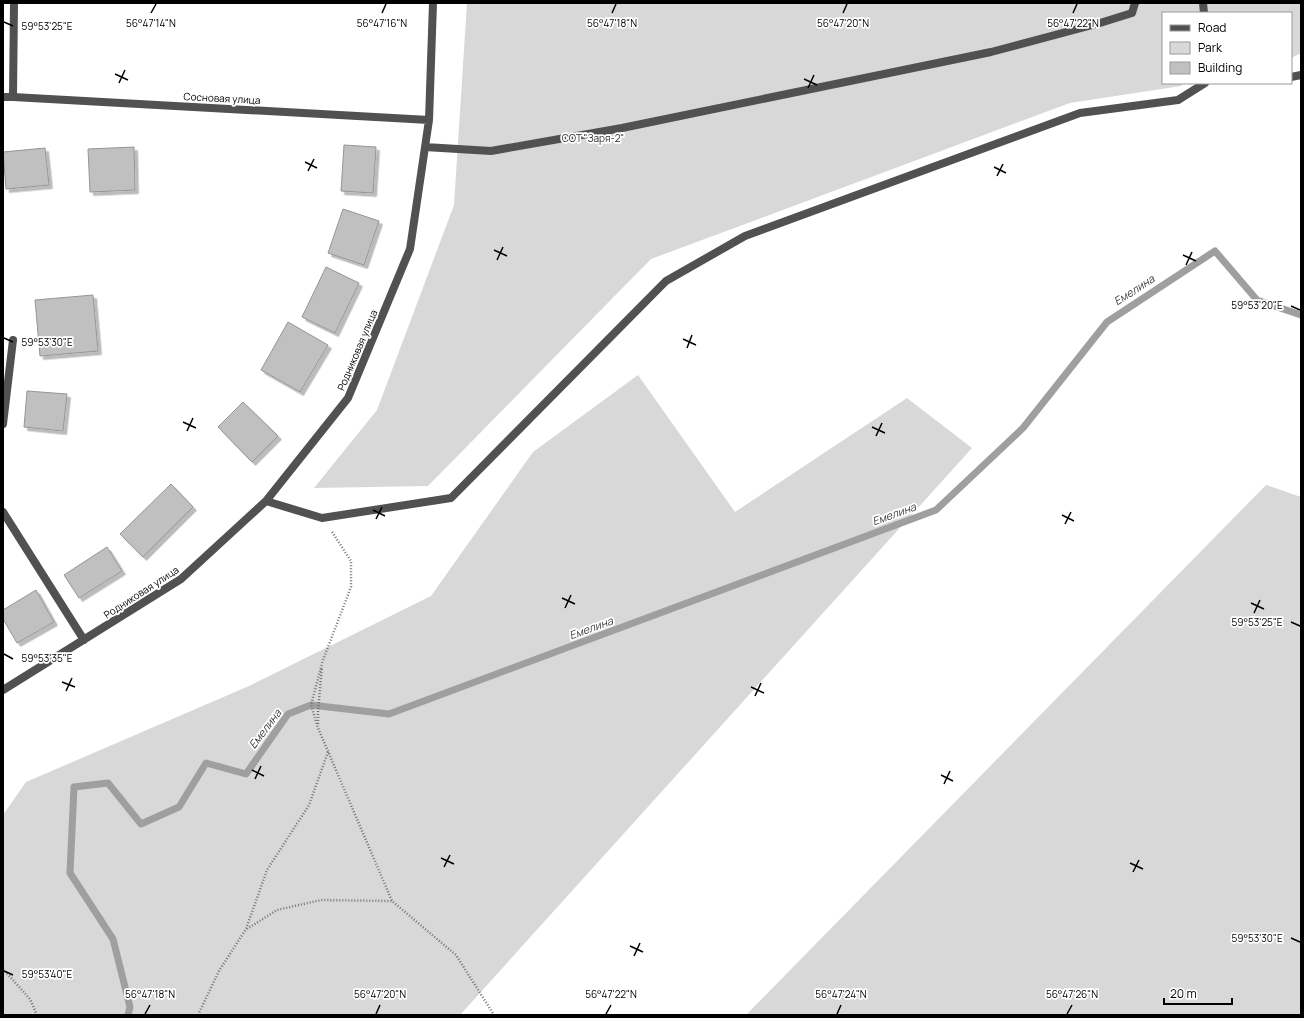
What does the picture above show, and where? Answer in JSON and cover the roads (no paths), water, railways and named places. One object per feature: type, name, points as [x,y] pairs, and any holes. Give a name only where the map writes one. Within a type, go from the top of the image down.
[{"type":"street","points":[[13,97],[14,3]]},
{"type":"street","name":"Родниковая улица","points":[[3,690],[181,579],[266,500],[348,398],[410,249],[429,120],[433,3]]},
{"type":"street","points":[[425,146],[491,151],[622,128],[991,52],[1132,13],[1135,3]]},
{"type":"street","points":[[266,500],[322,518],[451,498],[666,281],[745,236],[1080,113],[1178,100],[1203,84]]},
{"type":"street","name":"Сосновая улица","points":[[3,97],[429,120]]},
{"type":"street","points":[[3,424],[13,340]]},
{"type":"street","points":[[3,512],[84,640]]},
{"type":"waterway","name":"Емелина","points":[[128,1015],[130,1007],[113,939],[70,873],[74,787],[108,783],[141,824],[179,807],[206,763],[246,774],[288,714],[311,705],[389,714],[936,510],[1023,428],[1107,322],[1215,251],[1257,300],[1301,315]]},
{"type":"park label","name":"СОТ \"Заря-2\"","points":[[593,138]]}]
